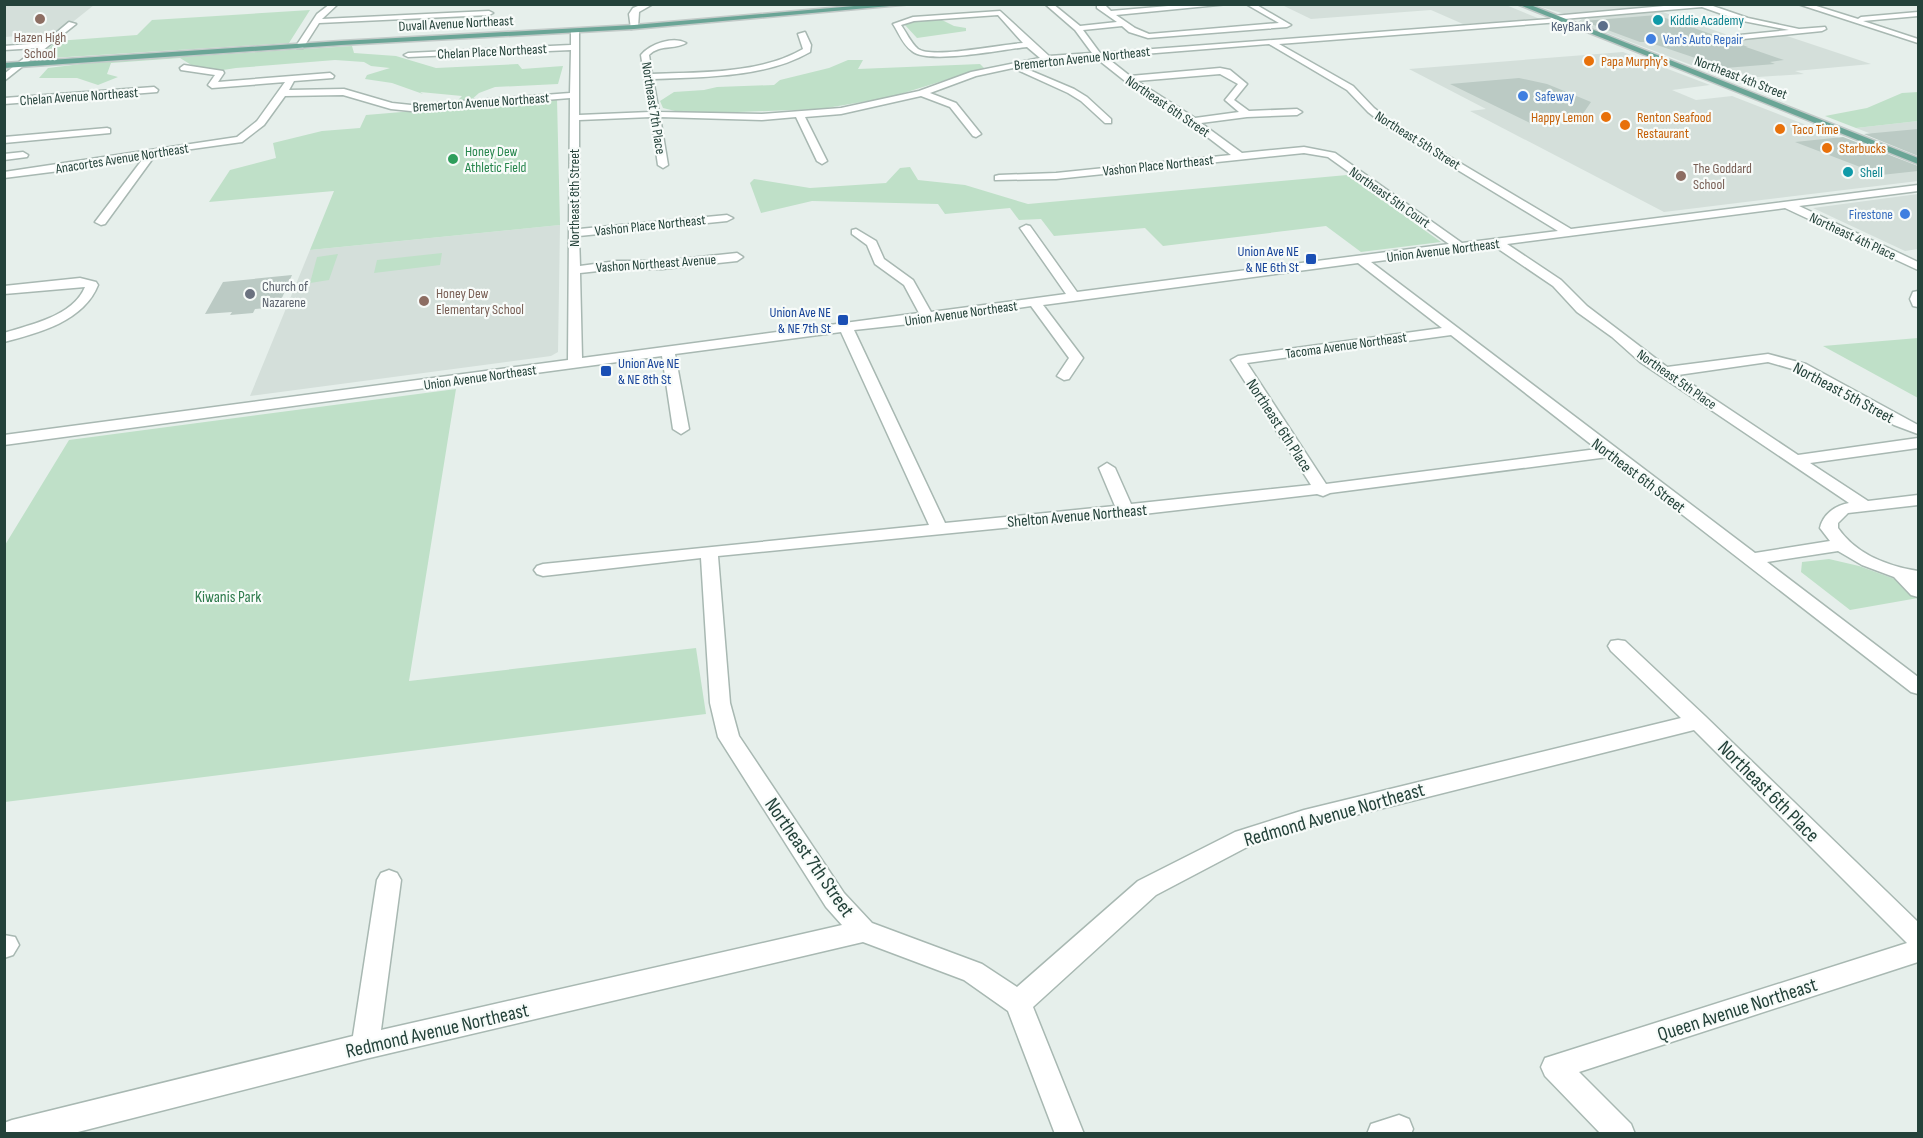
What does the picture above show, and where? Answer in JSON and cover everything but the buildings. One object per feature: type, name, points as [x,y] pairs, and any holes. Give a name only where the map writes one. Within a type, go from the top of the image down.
[{"type":"main road","name":"Duvall Avenue Northeast","points":[[4,66],[634,27],[909,4]]},
{"type":"main road","name":"Northeast 4th Street","points":[[1520,4],[1918,161]]},
{"type":"street","points":[[300,46],[317,21],[335,4]]},
{"type":"street","points":[[634,27],[633,14],[636,10],[650,4]]},
{"type":"street","points":[[690,4],[695,4]]},
{"type":"street","name":"Northeast 6th Street","points":[[1048,4],[1078,28],[1098,55],[1128,80],[1170,104],[1239,156]]},
{"type":"street","points":[[1101,4],[1100,6],[1137,33],[1148,36],[1287,25]]},
{"type":"street","points":[[1110,13],[1225,4]]},
{"type":"street","points":[[1249,4],[1312,38]]},
{"type":"street","name":"Bremerton Avenue Northeast","points":[[574,118],[656,114],[733,117],[799,114],[867,106],[922,93],[974,74],[1047,59],[1557,19],[1717,4]]},
{"type":"street","points":[[1801,4],[1918,41]]},
{"type":"street","points":[[1703,6],[1747,20],[1788,27],[1800,32]]},
{"type":"street","points":[[1169,7],[1182,14]]},
{"type":"street","points":[[317,21],[489,13]]},
{"type":"street","points":[[1028,45],[972,52],[921,54],[914,50],[897,24],[1000,13],[1028,45],[1047,59]]},
{"type":"street","points":[[1850,20],[1918,14]]},
{"type":"street","points":[[1706,23],[1747,20]]},
{"type":"street","points":[[4,79],[72,24]]},
{"type":"street","points":[[1078,28],[1125,24]]},
{"type":"street","points":[[1201,26],[1210,32]]},
{"type":"street","points":[[1743,38],[1822,29]]},
{"type":"street","name":"Northeast 8th Street","points":[[575,31],[573,233],[575,364]]},
{"type":"street","points":[[649,77],[746,69],[791,58],[807,50],[802,34]]},
{"type":"street","name":"Northeast 5th Street","points":[[1269,42],[1350,88],[1371,110],[1390,125],[1572,234]]},
{"type":"street","name":"Northeast 7th Place","points":[[663,165],[645,55],[648,50],[667,44],[682,43]]},
{"type":"street","points":[[4,48],[46,45]]},
{"type":"street","name":"Chelan Place Northeast","points":[[408,55],[575,47]]},
{"type":"street","points":[[1012,65],[1071,91],[1084,99],[1108,121]]},
{"type":"street","points":[[184,68],[220,73],[212,85],[330,76]]},
{"type":"street","points":[[1128,80],[1227,72],[1243,84],[1228,100],[1247,114]]},
{"type":"street","points":[[282,93],[291,79]]},
{"type":"street","name":"Chelan Avenue Northeast","points":[[4,102],[154,90]]},
{"type":"street","name":"Bremerton Avenue Northeast","points":[[282,93],[344,92],[391,106],[411,108],[574,95]]},
{"type":"street","name":"Anacortes Avenue Northeast","points":[[4,175],[239,140],[250,135],[282,93]]},
{"type":"street","points":[[922,93],[952,105],[976,134]]},
{"type":"street","points":[[1194,121],[1247,114],[1297,112]]},
{"type":"street","points":[[799,114],[822,161]]},
{"type":"street","points":[[4,140],[107,132]]},
{"type":"street","name":"Vashon Place Northeast","points":[[999,178],[1056,176],[1239,156],[1304,150],[1317,151]]},
{"type":"street","points":[[101,222],[153,151]]},
{"type":"street","name":"Northeast 5th Court","points":[[1317,151],[1331,156],[1462,248]]},
{"type":"street","points":[[4,157],[23,155]]},
{"type":"street","name":"Union Avenue Northeast","points":[[4,440],[1918,188]]},
{"type":"street","name":"Northeast 4th Place","points":[[1787,205],[1918,266]]},
{"type":"street","name":"Vashon Place Northeast","points":[[573,233],[728,218]]},
{"type":"street","points":[[1026,228],[1075,298]]},
{"type":"street","points":[[856,232],[872,243],[879,261],[909,283],[928,318]]},
{"type":"street","name":"Northeast 5th Place","points":[[1498,243],[1557,283],[1582,309],[1665,372],[1864,506]]},
{"type":"street","name":"Vashon Northeast Avenue","points":[[574,270],[617,265],[662,265],[737,257]]},
{"type":"street","name":"Northeast 6th Street","points":[[1361,260],[1918,687]]},
{"type":"street","points":[[4,290],[80,282],[92,285],[91,291],[78,307],[46,323],[4,338]]},
{"type":"street","points":[[1035,303],[1076,358],[1064,376]]},
{"type":"street","points":[[846,328],[939,528]]},
{"type":"street","name":"Tacoma Avenue Northeast","points":[[1238,360],[1453,330]]},
{"type":"street","points":[[668,352],[681,429]]},
{"type":"street","name":"Northeast 5th Street","points":[[1665,372],[1768,358],[1801,367],[1899,422],[1918,430]]},
{"type":"street","name":"Northeast 6th Place","points":[[1238,360],[1323,491]]},
{"type":"street","points":[[1796,460],[1918,443]]},
{"type":"street","name":"Shelton Avenue Northeast","points":[[543,570],[709,551],[1323,491],[1610,452]]},
{"type":"street","points":[[1107,468],[1126,511]]},
{"type":"street","points":[[1918,500],[1843,509],[1830,522],[1829,528],[1840,545],[1861,559],[1910,575],[1918,591]]},
{"type":"street","points":[[1749,559],[1840,545]]},
{"type":"street","name":"Northeast 7th Street","points":[[709,551],[720,703],[729,738],[835,900],[863,931],[973,972],[1018,1003]]},
{"type":"street","name":"Northeast 6th Place","points":[[1618,646],[1698,721],[1918,938]]},
{"type":"street","name":"Redmond Avenue Northeast","points":[[1018,1003],[1147,888],[1243,838],[1304,819],[1698,721]]},
{"type":"street","points":[[365,1047],[389,880]]},
{"type":"street","name":"Redmond Avenue Northeast","points":[[12,1134],[365,1047],[863,931]]},
{"type":"street","name":"Queen Avenue Northeast","points":[[1621,1134],[1555,1067],[1918,951]]},
{"type":"street","points":[[1018,1003],[1070,1134]]},
{"type":"shaded area","points":[[1641,4],[1649,7],[1565,14],[1534,5]]},
{"type":"shaded area","name":"Hazen High School","points":[[5,5],[94,5],[59,33],[5,37]]},
{"type":"shaded area","points":[[1282,5],[1506,5],[1540,19],[1463,24],[1431,10],[1311,19]]},
{"type":"shaded area","points":[[1660,11],[1739,39],[1784,35],[1871,64],[1795,71],[1804,74],[1728,79],[1578,22],[1583,18]]},
{"type":"shaded area","points":[[1623,52],[1710,85],[1672,90],[1696,100],[1732,96],[1918,169],[1918,181],[1664,212],[1470,111],[1486,109],[1409,69]]},
{"type":"shaded area","points":[[1918,121],[1918,152],[1856,128]]},
{"type":"shaded area","points":[[1918,194],[1918,249],[1905,251],[1813,208]]},
{"type":"shaded area","name":"Honey Dew Elementary School","points":[[560,225],[558,352],[551,356],[250,396],[310,250]]},
{"type":"green space","points":[[310,10],[289,43],[36,59],[57,41],[137,35],[152,20]]},
{"type":"green space","points":[[938,18],[954,26],[966,28],[966,31],[917,38],[904,24],[909,21]]},
{"type":"green space","points":[[352,46],[354,53],[396,56],[436,68],[518,64],[522,69],[563,66],[558,84],[495,87],[479,93],[470,101],[455,103],[462,96],[420,92],[423,94],[392,83],[365,79],[367,75],[390,68],[371,66],[364,62],[335,60],[236,68],[197,74],[201,71],[180,58],[111,63],[107,74],[118,77],[98,85],[77,78],[39,78],[48,68],[89,63]]},
{"type":"green space","points":[[848,60],[863,60],[858,69],[980,64],[984,68],[891,97],[821,109],[679,112],[663,108],[660,101],[674,92],[717,87],[774,85],[780,80],[829,68]]},
{"type":"green space","points":[[1918,92],[1918,121],[1856,128],[1825,116],[1867,108],[1902,93]]},
{"type":"green space","name":"Honey Dew Athletic Field","points":[[557,99],[560,225],[310,250],[334,191],[209,202],[230,170],[276,158],[273,143],[322,131],[360,128],[366,115]]},
{"type":"green space","points":[[910,167],[918,180],[965,185],[1028,204],[1347,175],[1441,242],[1361,252],[1326,226],[1163,246],[1145,228],[1054,236],[1041,219],[1019,220],[1010,208],[945,214],[938,204],[812,201],[761,213],[750,183],[754,179],[810,188],[886,183],[900,168]]},
{"type":"green space","points":[[442,253],[440,265],[374,273],[377,260]]},
{"type":"green space","points":[[338,254],[329,280],[310,283],[317,257]]},
{"type":"green space","points":[[1918,338],[1918,398],[1823,346]]},
{"type":"green space","name":"Kiwanis Park","points":[[456,389],[409,681],[696,648],[706,714],[5,802],[5,545],[69,440]]},
{"type":"green space","points":[[1829,559],[1859,566],[1903,582],[1918,598],[1850,610],[1801,572],[1802,562]]},
{"type":"place","name":"Hazen High School","points":[[40,19]]},
{"type":"place","name":"Kiddie Academy","points":[[1658,20]]},
{"type":"place","name":"KeyBank","points":[[1603,26]]},
{"type":"place","name":"Van's Auto Repair","points":[[1651,39]]},
{"type":"place","name":"Papa Murphy's","points":[[1589,61]]},
{"type":"place","name":"Safeway","points":[[1523,96]]},
{"type":"place","name":"Happy Lemon","points":[[1606,117]]},
{"type":"place","name":"Renton Seafood Restaurant","points":[[1625,125]]},
{"type":"place","name":"Taco Time","points":[[1780,129]]},
{"type":"place","name":"Starbucks","points":[[1827,148]]},
{"type":"place","name":"Honey Dew Athletic Field","points":[[453,159]]},
{"type":"place","name":"Shell","points":[[1848,172]]},
{"type":"place","name":"The Goddard School","points":[[1681,176]]},
{"type":"place","name":"Firestone","points":[[1905,214]]},
{"type":"place","name":"Union Ave NE & NE 6th St","points":[[1311,259]]},
{"type":"place","name":"Church of Nazarene","points":[[250,294]]},
{"type":"place","name":"Honey Dew Elementary School","points":[[424,301]]},
{"type":"place","name":"Union Ave NE & NE 7th St","points":[[843,320]]},
{"type":"place","name":"Union Ave NE & NE 8th St","points":[[606,371]]}]
